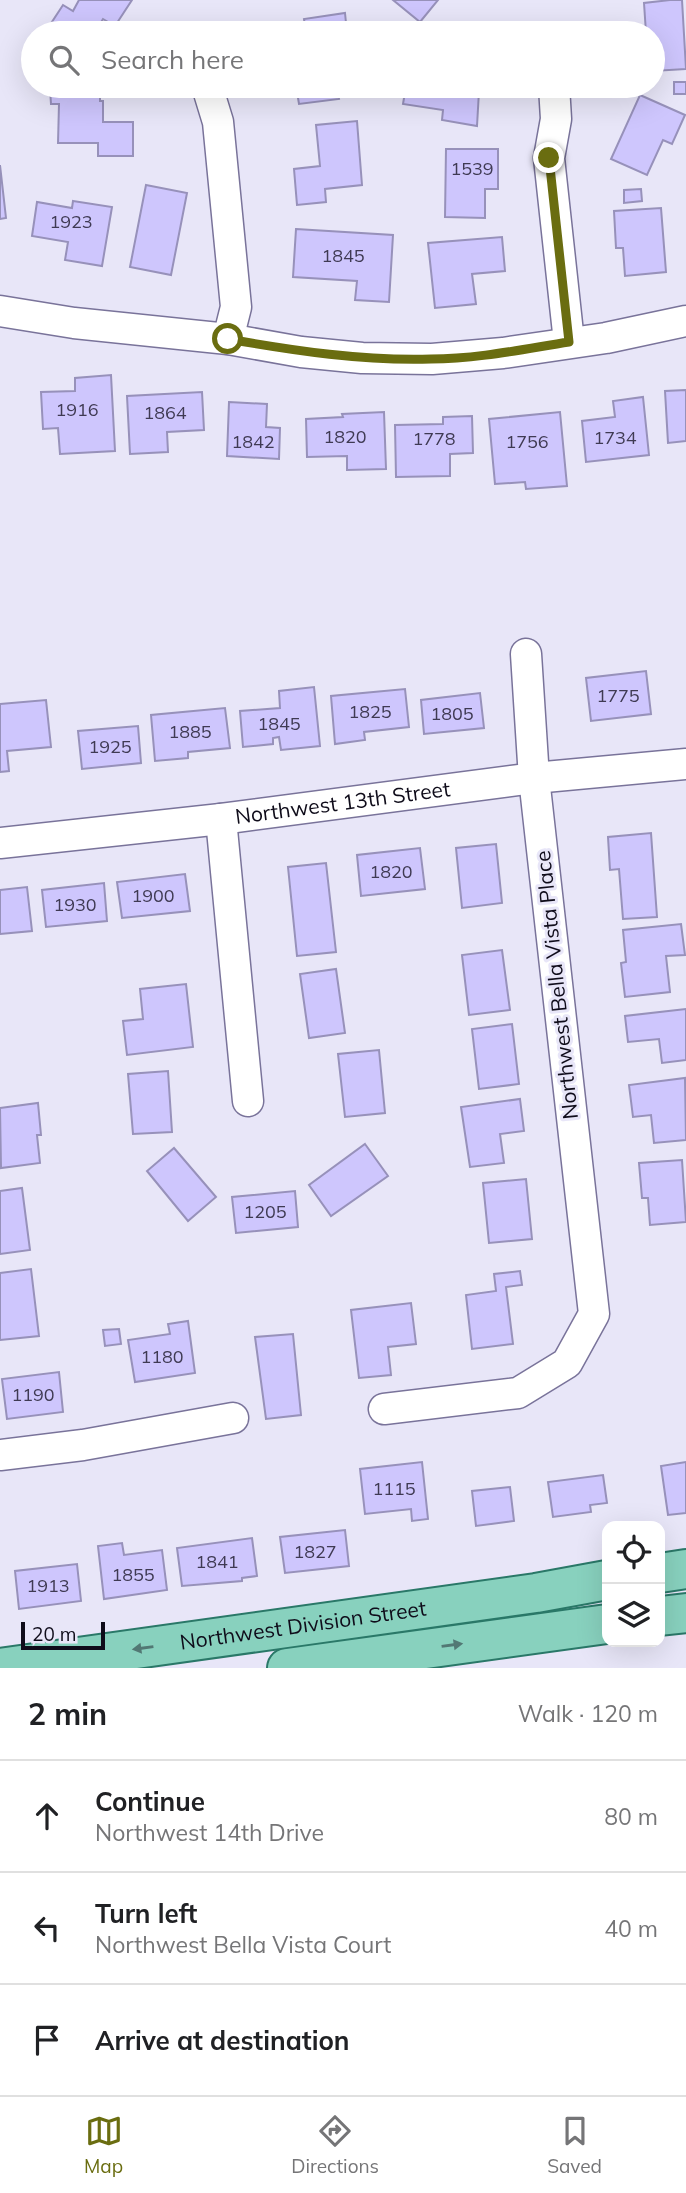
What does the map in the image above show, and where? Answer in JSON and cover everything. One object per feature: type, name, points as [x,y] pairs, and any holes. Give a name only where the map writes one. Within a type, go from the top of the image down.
[{"type":"main road","points":[[665,1572],[686,1569]]},
{"type":"main road","name":"Northwest Division Street","points":[[0,1668],[536,1593],[602,1581]]},
{"type":"main road","points":[[665,1615],[686,1613]]},
{"type":"main road","name":"Northwest Division Street","points":[[287,1668],[405,1660],[602,1625]]},
{"type":"street","points":[[211,98],[218,122],[236,307],[228,339]]},
{"type":"street","points":[[555,98],[556,119],[549,158],[569,342]]},
{"type":"street","points":[[0,311],[75,323],[228,339],[301,352],[362,358],[432,359],[503,353],[606,338],[686,321]]},
{"type":"street","name":"Northwest Bella Vista Place","points":[[384,1409],[518,1393],[567,1363],[594,1314],[534,778],[526,654]]},
{"type":"street","name":"Northwest 13th Street","points":[[0,843],[221,819],[534,778],[686,764]]},
{"type":"street","points":[[221,819],[248,1101]]},
{"type":"street","points":[[0,1455],[83,1445],[233,1418]]},
{"type":"street","points":[[400,1611],[405,1660]]},
{"type":"building","points":[[79,0],[132,0],[118,21],[53,21],[63,5],[73,11]]},
{"type":"building","points":[[393,0],[438,0],[419,21]]},
{"type":"building","points":[[682,0],[686,69],[665,70],[665,21],[645,21],[644,3]]},
{"type":"building","points":[[345,13],[346,21],[304,21]]},
{"type":"building","points":[[674,82],[686,82],[686,94],[674,94]]},
{"type":"building","points":[[51,98],[100,98],[100,101],[103,101],[103,122],[133,122],[133,156],[98,156],[98,143],[58,143],[59,104],[51,104]]},
{"type":"building","points":[[298,98],[339,99],[299,104]]},
{"type":"building","points":[[404,98],[479,98],[477,126],[442,120],[443,110],[403,104]]},
{"type":"building","points":[[639,98],[647,98],[685,115],[672,144],[663,140],[647,175],[611,159]]},
{"type":"building","points":[[357,121],[362,185],[325,189],[326,202],[297,205],[294,169],[320,166],[316,125]]},
{"type":"building","points":[[446,149],[498,149],[498,189],[485,189],[485,218],[445,217]]},
{"type":"building","points":[[0,165],[6,218],[0,219]]},
{"type":"building","points":[[146,185],[187,193],[171,275],[130,267]]},
{"type":"building","points":[[641,189],[642,201],[624,203],[624,190]]},
{"type":"building","points":[[73,201],[112,207],[102,266],[65,260],[68,242],[32,236],[37,202],[72,208]]},
{"type":"building","points":[[661,208],[666,272],[625,276],[623,248],[616,248],[614,211]]},
{"type":"building","points":[[296,229],[393,235],[389,302],[355,300],[357,281],[293,277]]},
{"type":"building","points":[[502,237],[505,271],[472,274],[476,304],[435,308],[428,243]]},
{"type":"building","points":[[111,375],[115,451],[60,454],[58,428],[43,429],[41,392],[75,391],[75,378]]},
{"type":"building","points":[[686,390],[686,441],[668,443],[665,391]]},
{"type":"building","points":[[202,392],[204,430],[167,432],[168,452],[130,454],[127,396]]},
{"type":"building","points":[[643,397],[649,455],[586,462],[582,421],[615,417],[613,401]]},
{"type":"building","points":[[229,402],[267,404],[266,427],[280,428],[279,459],[227,456]]},
{"type":"building","points":[[384,412],[386,469],[347,470],[347,456],[307,457],[306,419]]},
{"type":"building","points":[[560,412],[567,486],[526,489],[525,482],[495,484],[489,419]]},
{"type":"building","points":[[472,416],[473,453],[450,454],[450,476],[396,477],[395,425],[443,424],[443,417]]},
{"type":"building","points":[[646,671],[651,714],[591,721],[586,678]]},
{"type":"building","points":[[314,687],[320,746],[281,750],[279,737],[273,738],[273,744],[243,747],[240,711],[280,708],[279,691]]},
{"type":"building","points":[[405,689],[409,727],[364,732],[365,740],[335,744],[331,696]]},
{"type":"building","points":[[480,693],[484,728],[424,734],[421,700]]},
{"type":"building","points":[[46,700],[51,747],[7,751],[9,771],[0,772],[0,704]]},
{"type":"building","points":[[225,708],[230,748],[188,752],[188,758],[155,761],[151,715]]},
{"type":"building","points":[[138,726],[141,763],[82,769],[78,731]]},
{"type":"building","points":[[651,833],[657,917],[623,919],[619,869],[610,870],[608,837]]},
{"type":"building","points":[[496,844],[502,903],[462,908],[456,848]]},
{"type":"building","points":[[420,848],[425,889],[361,896],[357,855]]},
{"type":"building","points":[[326,863],[336,952],[297,956],[288,867]]},
{"type":"building","points":[[185,874],[190,911],[122,918],[117,882]]},
{"type":"building","points":[[104,883],[107,921],[46,927],[42,890]]},
{"type":"building","points":[[27,887],[32,931],[0,934],[0,890]]},
{"type":"building","points":[[681,924],[685,955],[666,956],[670,992],[625,997],[621,963],[626,962],[623,930]]},
{"type":"building","points":[[502,950],[510,1010],[469,1015],[462,955]]},
{"type":"building","points":[[336,969],[345,1033],[309,1038],[300,974]]},
{"type":"building","points":[[186,984],[193,1047],[127,1055],[123,1021],[143,1019],[140,989]]},
{"type":"building","points":[[686,1009],[686,1060],[662,1063],[659,1039],[628,1042],[625,1016]]},
{"type":"building","points":[[512,1024],[519,1084],[479,1089],[472,1029]]},
{"type":"building","points":[[379,1050],[385,1113],[345,1117],[338,1054]]},
{"type":"building","points":[[168,1071],[172,1132],[133,1134],[128,1074]]},
{"type":"building","points":[[685,1078],[686,1140],[654,1143],[651,1115],[633,1117],[629,1085]]},
{"type":"building","points":[[520,1099],[524,1131],[500,1134],[504,1163],[470,1167],[461,1107]]},
{"type":"building","points":[[38,1103],[40,1163],[1,1168],[0,1108]]},
{"type":"building","points":[[365,1144],[388,1176],[331,1216],[309,1185]]},
{"type":"building","points":[[174,1148],[216,1197],[188,1221],[147,1171]]},
{"type":"building","points":[[682,1160],[686,1222],[650,1225],[648,1198],[642,1198],[639,1163]]},
{"type":"building","points":[[526,1179],[532,1239],[489,1243],[483,1183]]},
{"type":"building","points":[[22,1188],[30,1250],[0,1254],[0,1191]]},
{"type":"building","points":[[295,1191],[298,1227],[236,1233],[232,1197]]},
{"type":"building","points":[[31,1269],[39,1336],[0,1340],[0,1273]]},
{"type":"building","points":[[520,1271],[522,1285],[506,1287],[513,1344],[472,1349],[466,1295],[496,1291],[494,1274]]},
{"type":"building","points":[[411,1303],[416,1344],[388,1347],[391,1375],[359,1378],[351,1310]]},
{"type":"building","points":[[188,1321],[195,1373],[135,1382],[128,1340],[170,1334],[168,1324]]},
{"type":"building","points":[[119,1329],[121,1344],[105,1346],[103,1330]]},
{"type":"building","points":[[293,1334],[301,1415],[266,1419],[255,1337]]},
{"type":"building","points":[[59,1372],[63,1412],[7,1419],[2,1379]]},
{"type":"building","points":[[422,1462],[428,1519],[412,1521],[411,1509],[365,1514],[360,1469]]},
{"type":"building","points":[[686,1462],[686,1513],[668,1515],[661,1466]]},
{"type":"building","points":[[603,1475],[607,1503],[590,1505],[591,1512],[553,1517],[548,1482]]},
{"type":"building","points":[[510,1487],[514,1521],[476,1526],[472,1491]]},
{"type":"building","points":[[345,1530],[349,1566],[285,1573],[280,1537]]},
{"type":"building","points":[[252,1538],[257,1576],[242,1578],[242,1581],[182,1586],[177,1548]]},
{"type":"building","points":[[122,1543],[124,1555],[162,1550],[167,1590],[104,1599],[98,1546]]},
{"type":"building","points":[[77,1564],[81,1601],[19,1609],[15,1571]]},
{"type":"route","points":[[228,339],[301,352],[362,358],[432,359],[503,353],[569,342],[549,158]]}]
